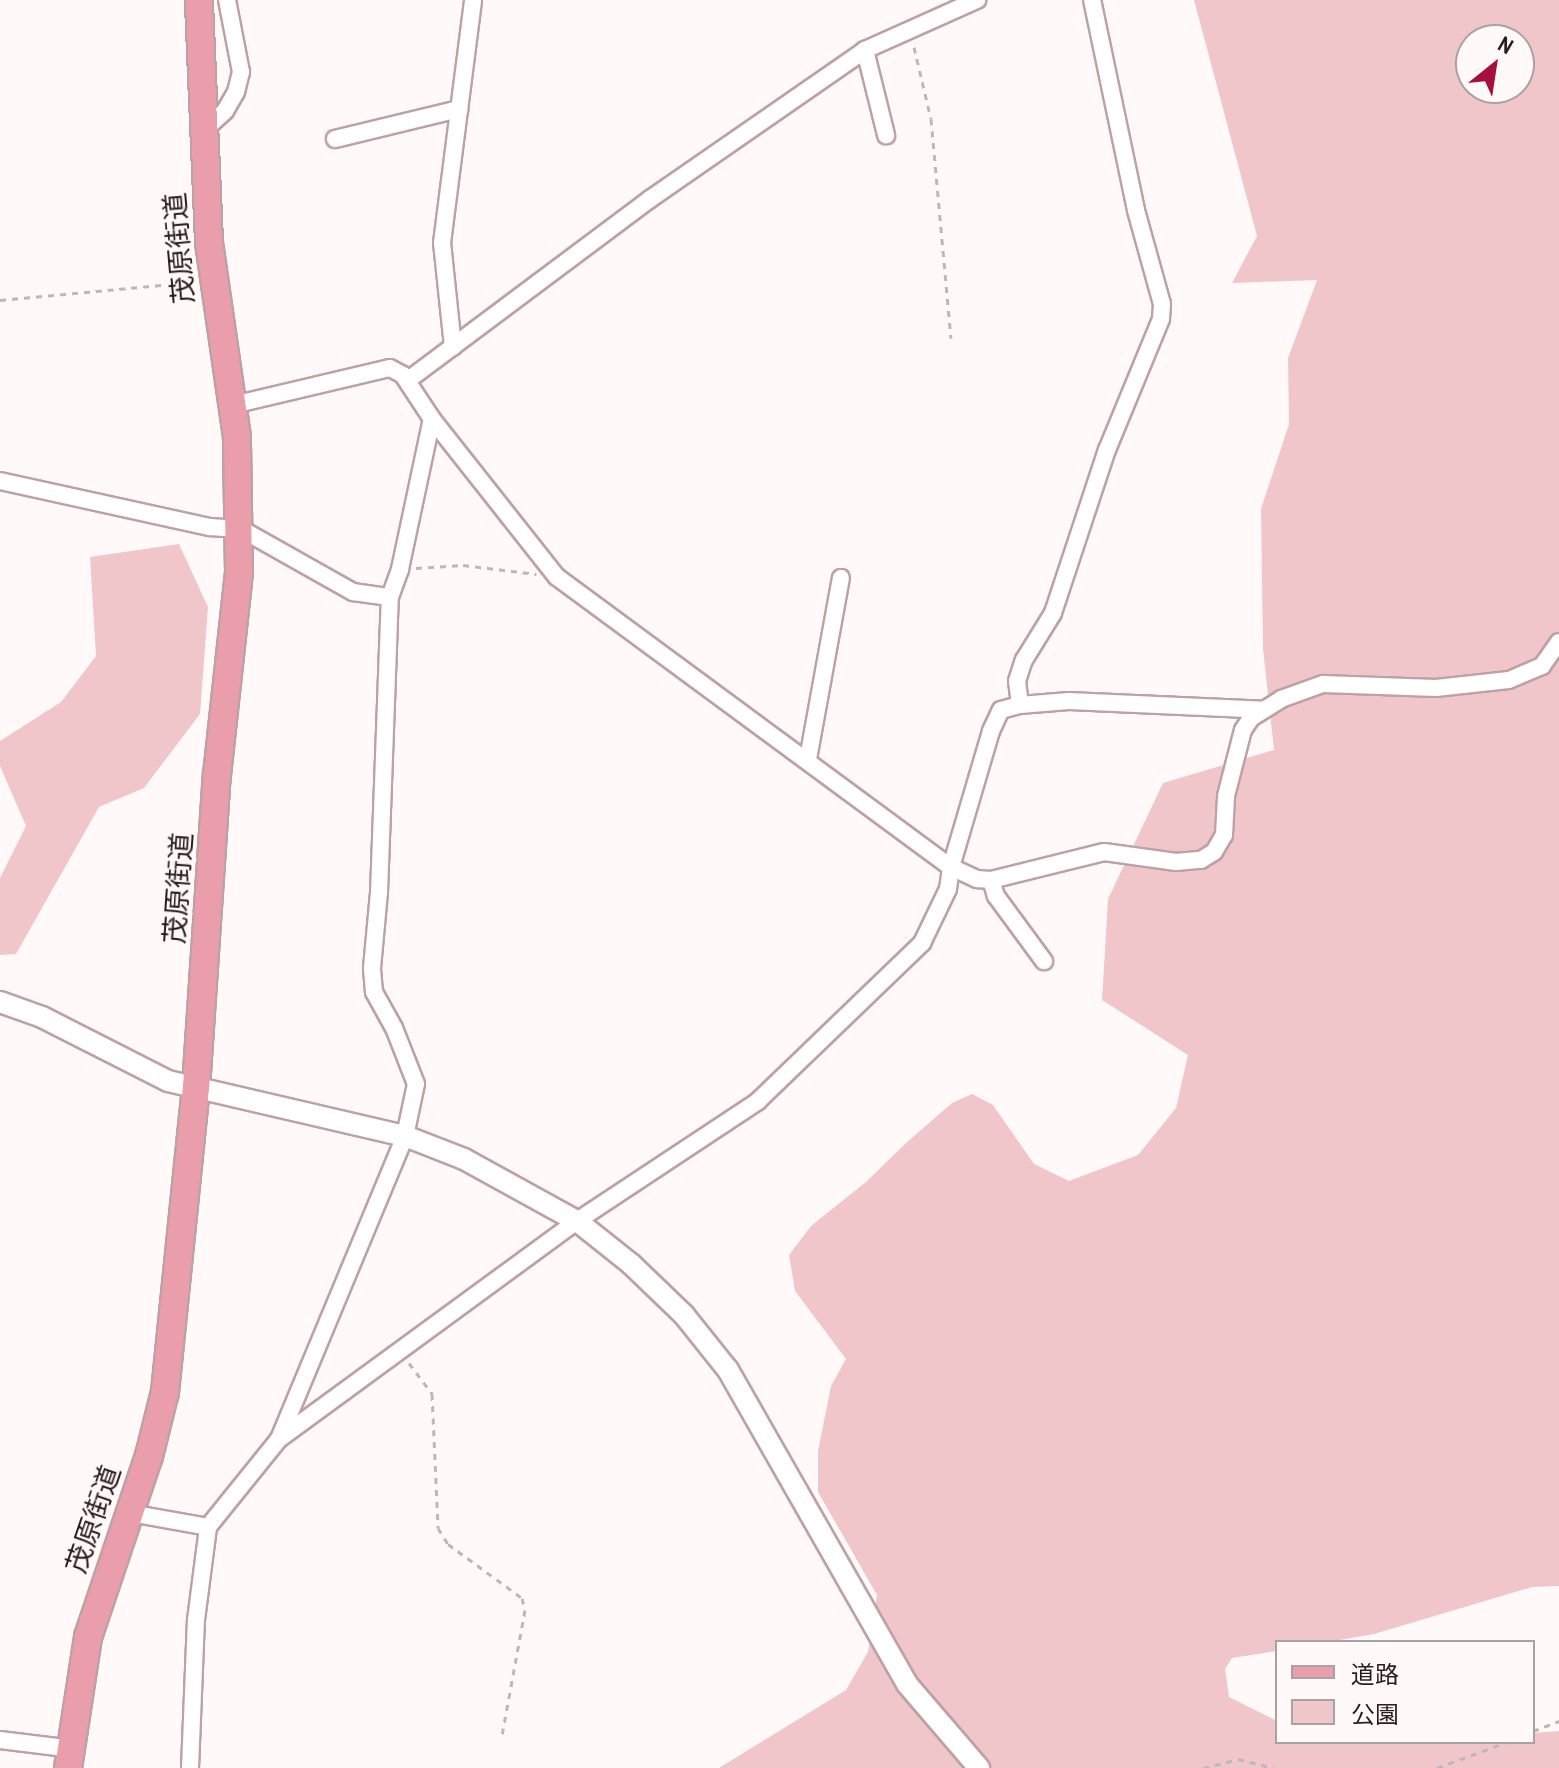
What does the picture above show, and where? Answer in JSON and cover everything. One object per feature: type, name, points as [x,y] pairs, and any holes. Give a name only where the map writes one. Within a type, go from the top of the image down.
[{"type":"main road","name":"茂原街道","points":[[70,1759],[88,1637],[149,1456],[165,1392],[196,1088],[217,775],[236,619],[241,529],[233,405],[213,280],[202,132],[199,0]]},
{"type":"street","points":[[202,132],[225,111],[236,92],[241,72],[227,0]]},
{"type":"street","points":[[453,347],[442,243],[473,0]]},
{"type":"street","points":[[408,380],[650,199],[865,50],[977,0]]},
{"type":"street","points":[[1020,705],[1017,681],[1024,660],[1053,613],[1107,450],[1161,319],[1162,304],[1136,210],[1092,0]]},
{"type":"street","points":[[865,50],[886,135]]},
{"type":"street","points":[[335,139],[459,109]]},
{"type":"street","points":[[233,405],[390,368],[408,380],[432,419],[557,577],[963,876],[991,880],[1104,852],[1176,862],[1201,860],[1214,852],[1224,835],[1226,796],[1243,730],[1251,718],[1264,710],[1300,690],[1323,684],[1436,688],[1509,680],[1542,666],[1559,642]]},
{"type":"street","points":[[279,1439],[405,1136],[416,1084],[394,1028],[374,992],[372,968],[379,893],[390,597],[400,569],[432,419]]},
{"type":"street","points":[[0,481],[210,527],[241,529],[353,592],[390,597]]},
{"type":"street","points":[[808,759],[841,578]]},
{"type":"street","points":[[190,1768],[196,1620],[208,1527],[279,1439],[577,1221],[758,1101],[910,959],[922,943],[948,889],[951,867],[991,731],[1001,710],[1020,705],[1069,701],[1264,710]]},
{"type":"street","points":[[991,880],[996,896],[1044,961]]},
{"type":"street","points":[[0,1002],[42,1017],[168,1081],[405,1136],[464,1159],[577,1221],[631,1264],[684,1315],[728,1370],[907,1684],[979,1768]]},
{"type":"street","points":[[130,1513],[208,1527]]},
{"type":"street","points":[[0,1740],[70,1759]]},
{"type":"path","points":[[910,28],[931,119],[951,338]]},
{"type":"path","points":[[0,300],[213,280]]},
{"type":"path","points":[[400,569],[463,565],[557,577]]},
{"type":"path","points":[[397,1352],[416,1370],[432,1394],[438,1528],[448,1544],[522,1598],[525,1610],[502,1735]]},
{"type":"path","points":[[1535,1730],[1559,1721]]},
{"type":"path","points":[[1437,1768],[1502,1744]]},
{"type":"path","points":[[1203,1768],[1238,1759],[1274,1768]]},
{"type":"green space","points":[[1194,0],[1559,0],[1559,1586],[1532,1587],[1374,1634],[1340,1640],[1275,1640],[1275,1651],[1232,1658],[1225,1669],[1229,1697],[1275,1720],[1275,1744],[1535,1744],[1535,1733],[1559,1731],[1559,1768],[719,1768],[846,1690],[868,1652],[877,1595],[818,1492],[818,1451],[831,1386],[846,1359],[795,1291],[789,1255],[811,1226],[866,1182],[952,1103],[972,1094],[993,1105],[1034,1164],[1069,1181],[1138,1155],[1176,1108],[1188,1055],[1102,1000],[1108,899],[1163,783],[1274,750],[1263,649],[1261,509],[1289,424],[1288,358],[1317,280],[1232,283],[1257,236]]},
{"type":"green space","points":[[179,544],[208,607],[200,714],[144,788],[99,807],[16,954],[0,955],[0,878],[26,826],[0,766],[0,741],[61,702],[96,656],[90,557]]}]
